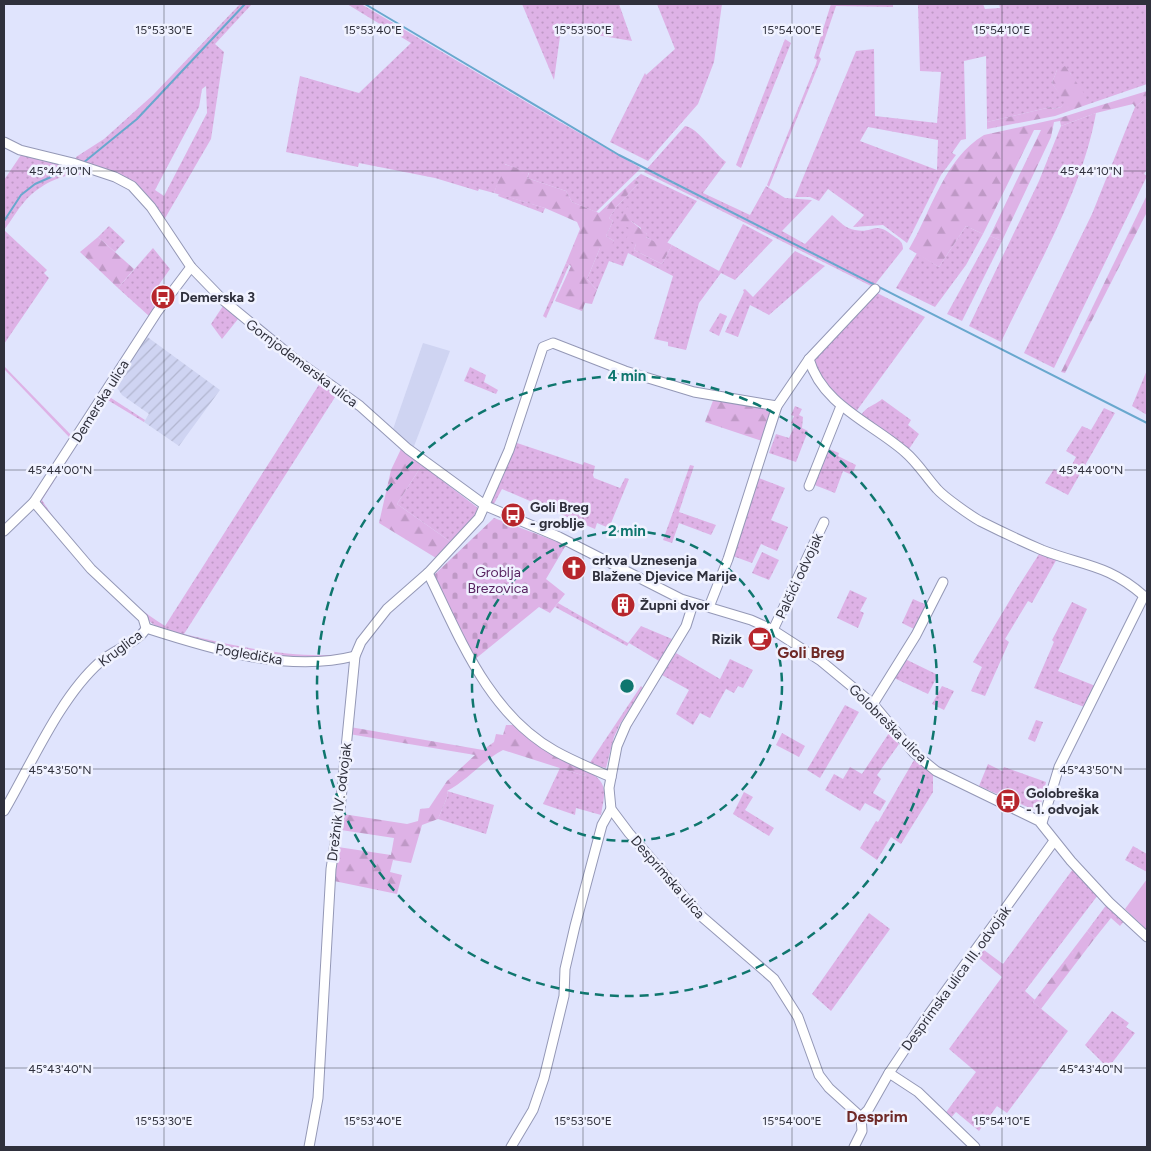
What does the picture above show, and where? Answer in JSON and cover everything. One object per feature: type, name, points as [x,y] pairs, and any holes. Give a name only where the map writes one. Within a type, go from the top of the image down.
[{"type":"street","name":"Gornjodemerska ulica","points":[[4,142],[20,150],[73,163],[115,177],[132,186],[151,208],[208,287],[243,318],[365,410],[408,449],[486,506]]},
{"type":"street","name":"Demerska ulica","points":[[4,531],[34,502],[151,320],[192,267]]},
{"type":"street","points":[[709,607],[728,559],[777,406],[809,359],[875,289]]},
{"type":"street","name":"Drežnik IV. odvojak","points":[[309,1147],[318,1098],[331,869],[340,810],[355,656],[361,642],[382,614],[428,573],[479,518],[486,506],[514,436],[541,352],[548,343],[553,343],[625,371],[694,392],[777,406]]},
{"type":"street","points":[[809,359],[817,378],[841,406],[897,445],[918,465],[938,491],[978,520],[1042,550],[1109,570],[1128,582],[1144,596],[1059,767],[1042,823]]},
{"type":"street","points":[[809,486],[841,406]]},
{"type":"street","name":"Kruglica","points":[[4,811],[67,702],[84,678],[100,661],[141,636],[146,628],[143,618],[91,569],[34,502]]},
{"type":"street","name":"Golobreška ulica","points":[[486,506],[559,537],[694,604],[734,614],[773,630],[827,666],[872,704],[914,753],[936,770],[1042,823],[1054,841],[1099,891],[1147,937]]},
{"type":"street","name":"Palčići odvojak","points":[[773,630],[824,522]]},
{"type":"street","points":[[428,573],[470,659],[494,697],[538,740],[578,763],[610,777]]},
{"type":"street","points":[[872,704],[916,635],[944,582]]},
{"type":"street","points":[[511,1147],[533,1110],[544,1078],[564,996],[565,969],[575,926],[602,825],[611,809],[609,797],[610,777],[617,746],[626,725],[686,626],[694,604]]},
{"type":"street","name":"Pogledička","points":[[146,628],[211,647],[276,659],[315,662],[355,656]]},
{"type":"street","name":"Desprimska ulica","points":[[611,809],[629,833],[700,915],[774,979],[798,1017],[819,1075],[829,1088],[861,1117]]},
{"type":"street","name":"Desprimska ulica III. odvojak","points":[[861,1117],[868,1110],[889,1072],[1054,841]]},
{"type":"street","points":[[889,1072],[918,1092],[975,1147]]},
{"type":"street","points":[[854,1147],[862,1131],[861,1117]]},
{"type":"shaded area","points":[[146,336],[220,390],[179,446],[144,422],[149,414],[122,395],[116,386],[116,383]]},
{"type":"shaded area","points":[[423,343],[450,351],[413,449],[392,432]]},
{"type":"green space","points":[[240,4],[252,4],[215,44],[224,52],[211,139],[164,220],[133,182],[113,171],[76,161],[76,157],[104,139],[153,95]],"holes":[[[206,86],[207,113],[164,196],[155,190],[199,107],[202,89]]]},
{"type":"green space","points":[[347,4],[361,4],[641,168],[596,212],[572,202],[566,191],[527,178],[529,173],[505,164],[494,193],[479,189],[478,191],[435,178],[359,163],[358,167],[286,152],[300,76],[359,93],[411,43]]},
{"type":"green space","points":[[522,4],[619,4],[632,41],[561,29],[554,80]]},
{"type":"green space","points":[[657,4],[722,4],[714,62],[698,104],[648,161],[610,142],[645,73],[646,75],[675,49]]},
{"type":"green space","points":[[831,4],[893,5],[893,7],[836,6],[819,56],[821,59],[769,187],[767,185],[816,64],[817,60],[814,58]]},
{"type":"green space","points":[[983,4],[985,9],[1000,8],[999,4],[1147,4],[1147,84],[1086,105],[1084,97],[1070,73],[1057,70],[1052,83],[1066,103],[1061,107],[1051,109],[1051,107],[987,122],[986,56],[964,61],[966,139],[961,140],[952,153],[956,155],[941,175],[907,243],[883,225],[853,227],[864,215],[828,189],[819,201],[810,197],[795,197],[856,51],[874,49],[875,116],[937,123],[941,72],[920,71],[918,5]],"holes":[[[868,127],[938,140],[937,170],[860,141]]]},
{"type":"green space","points":[[785,39],[791,43],[741,168],[736,165]]},
{"type":"green space","points":[[1065,66],[1086,96],[1086,105],[1055,116],[987,129],[987,122],[1051,107],[1052,109],[1061,107],[1065,103],[1052,83],[1057,70]]},
{"type":"green space","points":[[1147,91],[1147,97],[1135,107],[1133,104],[1096,113],[1061,126],[1060,121],[1054,122],[1051,137],[1002,241],[990,236],[1041,130],[1034,130],[983,234],[966,226],[939,267],[909,249],[949,171],[970,145],[984,135],[1056,119]]},
{"type":"green space","points":[[1147,97],[1147,169],[1144,174],[1147,176],[1054,368],[1024,353],[1092,214],[1135,107]]},
{"type":"green space","points":[[1096,113],[1089,143],[1069,201],[1001,342],[969,326],[1039,181],[1061,126]]},
{"type":"green space","points":[[685,126],[690,127],[700,135],[726,162],[703,193],[750,215],[766,186],[785,198],[812,200],[782,231],[805,244],[832,215],[852,229],[862,231],[874,228],[882,229],[900,241],[903,249],[873,287],[644,172]]},
{"type":"green space","points":[[21,155],[71,165],[85,171],[84,176],[68,175],[52,181],[37,190],[22,204],[4,230],[4,180]]},
{"type":"green space","points":[[504,164],[529,172],[527,178],[566,191],[572,202],[599,213],[635,179],[639,183],[617,206],[609,218],[613,221],[606,236],[614,241],[608,253],[600,248],[587,279],[597,290],[592,304],[585,303],[582,311],[555,301],[571,266],[566,263],[580,229],[577,222],[545,208],[494,193]]},
{"type":"green space","points":[[641,174],[697,201],[667,243],[661,240],[657,244],[645,236],[647,234],[631,221],[627,207],[636,244],[634,250],[662,264],[672,245],[719,271],[743,224],[773,240],[735,280],[721,273],[699,303],[686,350],[668,346],[668,342],[654,339],[673,276],[628,253],[623,266],[609,261],[597,290],[587,279],[600,248],[614,241],[606,236],[613,221],[609,218],[617,206],[639,183],[635,179]]},
{"type":"green space","points":[[499,194],[545,208],[543,213],[498,196]]},
{"type":"green space","points":[[1147,195],[1147,212],[1065,373],[1061,372]]},
{"type":"green space","points":[[627,207],[631,208],[631,221],[647,234],[646,237],[657,243],[661,239],[672,245],[662,264],[634,250],[636,244],[626,239],[631,229],[617,222]]},
{"type":"green space","points":[[109,226],[125,241],[115,252],[98,237]]},
{"type":"green space","points":[[966,226],[983,234],[966,265],[935,307],[896,288],[917,253],[939,267]]},
{"type":"green space","points":[[4,230],[47,270],[44,273],[49,278],[4,344]]},
{"type":"green space","points":[[990,236],[1002,241],[962,321],[947,314]]},
{"type":"green space","points":[[98,237],[134,269],[118,288],[80,252]]},
{"type":"green space","points":[[153,248],[170,269],[158,286],[165,292],[149,316],[118,288]]},
{"type":"green space","points":[[795,251],[825,266],[769,315],[750,305],[738,337],[725,332],[744,292],[743,290],[745,289],[753,297]]},
{"type":"green space","points":[[566,263],[569,265],[546,318],[543,316]]},
{"type":"green space","points":[[875,292],[925,317],[855,413],[828,389],[811,360]]},
{"type":"green space","points":[[223,306],[238,319],[222,339],[211,324]]},
{"type":"green space","points":[[720,313],[727,316],[719,336],[709,331]]},
{"type":"green space","points":[[4,366],[73,437],[71,439],[4,369]]},
{"type":"green space","points":[[470,367],[486,375],[484,382],[498,390],[496,394],[464,381]]},
{"type":"green space","points":[[1147,370],[1147,415],[1132,406]]},
{"type":"green space","points":[[320,383],[337,394],[184,634],[289,654],[332,655],[352,653],[322,660],[278,657],[233,650],[190,640],[159,628],[144,617],[80,556],[58,530],[39,502],[105,397],[108,396],[145,420],[144,422],[106,399],[42,500],[67,535],[97,569],[131,601],[165,626]]},
{"type":"green space","points":[[714,398],[771,407],[762,441],[705,422]]},
{"type":"green space","points":[[882,399],[911,420],[908,425],[919,434],[907,452],[860,417],[868,408]]},
{"type":"green space","points":[[795,406],[802,409],[799,415],[803,417],[802,428],[808,431],[796,462],[769,453],[776,434],[789,438],[795,425],[791,423],[794,416],[791,415]]},
{"type":"green space","points":[[1104,408],[1115,413],[1068,495],[1045,483],[1054,469],[1066,476],[1076,457],[1066,451],[1082,426],[1091,430]]},
{"type":"green space","points":[[514,442],[583,465],[584,462],[595,466],[594,478],[620,488],[625,478],[629,479],[609,528],[597,523],[595,529],[502,489],[494,504],[490,503]]},
{"type":"green space","points":[[827,448],[839,453],[838,456],[856,465],[852,475],[843,471],[835,493],[812,484]]},
{"type":"green space","points":[[401,449],[422,465],[397,504],[451,542],[436,558],[379,523],[391,470]]},
{"type":"green space","points":[[422,465],[478,508],[478,514],[451,542],[397,504]]},
{"type":"green space","points":[[690,465],[694,466],[679,512],[716,525],[711,535],[679,523],[672,543],[663,540]]},
{"type":"green space","points":[[756,477],[785,488],[771,520],[788,527],[777,551],[761,544],[752,563],[730,555]]},
{"type":"green space","name":"Groblja Brezovica","points":[[494,518],[566,545],[546,579],[565,594],[550,613],[539,607],[474,660],[434,575]]},
{"type":"green space","points":[[1041,551],[1058,557],[1032,603],[1028,601],[1005,639],[1009,642],[985,696],[971,691],[982,667],[973,662]]},
{"type":"green space","points":[[762,552],[779,560],[769,580],[752,573]]},
{"type":"green space","points":[[850,590],[867,598],[860,611],[864,613],[858,628],[837,618]]},
{"type":"green space","points":[[913,599],[929,606],[916,630],[902,623]]},
{"type":"green space","points":[[1072,602],[1087,609],[1058,671],[1098,687],[1087,708],[1034,688],[1054,642],[1052,640]]},
{"type":"green space","points":[[558,603],[628,643],[641,626],[672,639],[659,661],[629,643],[627,646],[555,607]]},
{"type":"green space","points":[[676,653],[720,679],[730,659],[753,670],[743,688],[738,686],[734,693],[726,689],[710,718],[700,713],[693,725],[676,714],[689,690],[662,675]]},
{"type":"green space","points":[[903,658],[938,675],[928,694],[892,677]]},
{"type":"green space","points":[[641,686],[643,688],[614,737],[606,768],[589,764]]},
{"type":"green space","points":[[942,686],[954,691],[944,710],[932,704]]},
{"type":"green space","points":[[845,705],[859,712],[820,778],[807,770]]},
{"type":"green space","points":[[1036,720],[1043,722],[1035,742],[1028,739]]},
{"type":"green space","points":[[506,725],[516,725],[587,771],[585,776],[503,750],[462,782],[447,791],[448,795],[438,819],[422,825],[411,863],[393,860],[390,872],[402,875],[397,894],[334,881],[338,847],[391,855],[394,838],[341,830],[343,814],[407,824],[418,821],[420,809],[429,808],[447,781],[475,755],[349,734],[350,727],[483,750],[494,742],[496,734],[503,735]]},
{"type":"green space","points":[[782,733],[805,746],[799,757],[776,745]]},
{"type":"green space","points":[[889,733],[899,744],[877,775],[881,779],[873,793],[886,801],[880,811],[865,803],[860,811],[825,790],[834,774],[843,779],[850,767],[862,774]]},
{"type":"green space","points":[[914,760],[933,774],[933,792],[901,844],[891,837],[877,860],[860,848],[876,821],[878,822]]},
{"type":"green space","points":[[988,764],[1002,771],[1004,767],[1046,782],[1039,812],[979,786]]},
{"type":"green space","points":[[560,768],[585,776],[587,771],[599,779],[604,789],[601,815],[576,808],[575,815],[543,804]]},
{"type":"green space","points":[[447,791],[494,805],[486,834],[438,819],[448,795]]},
{"type":"green space","points":[[744,792],[753,797],[745,810],[774,828],[769,836],[733,814]]},
{"type":"green space","points":[[1133,846],[1147,854],[1147,872],[1125,860]]},
{"type":"green space","points":[[1073,869],[1098,895],[1025,991],[1035,1000],[1033,1002],[1068,1031],[1007,1113],[997,1106],[979,1131],[956,1112],[949,1120],[944,1115],[976,1072],[949,1049],[1002,977],[978,957],[984,950],[1003,964]]},
{"type":"green space","points":[[1147,879],[1147,930],[1125,909]]},
{"type":"green space","points":[[1107,904],[1124,921],[1120,926],[1111,918],[1095,938],[1087,931]]},
{"type":"green space","points":[[869,913],[890,929],[831,1011],[812,994]]},
{"type":"green space","points":[[1087,931],[1095,938],[1041,1009],[1033,1002]]},
{"type":"green space","points":[[1112,1011],[1129,1023],[1126,1027],[1135,1033],[1108,1068],[1085,1045]]},
{"type":"waterway","points":[[83,163],[137,119],[245,4]]},
{"type":"waterway","points":[[365,4],[619,155],[1147,423]]},
{"type":"waterway","points":[[4,221],[21,195],[35,184],[74,167]]},
{"type":"place","name":"Demerska 3","points":[[163,297]]},
{"type":"place","name":"Goli Breg - groblje","points":[[513,515]]},
{"type":"place","name":"crkva Uznesenja Blažene Djevice Marije","points":[[574,568]]},
{"type":"place","name":"Župni dvor","points":[[623,605]]},
{"type":"place","name":"Rizik","points":[[760,639]]},
{"type":"place","name":"Golobreška - 1. odvojak","points":[[1008,801]]},
{"type":"district","name":"Goli Breg","points":[[811,652]]},
{"type":"district","name":"Desprim","points":[[877,1116]]}]
